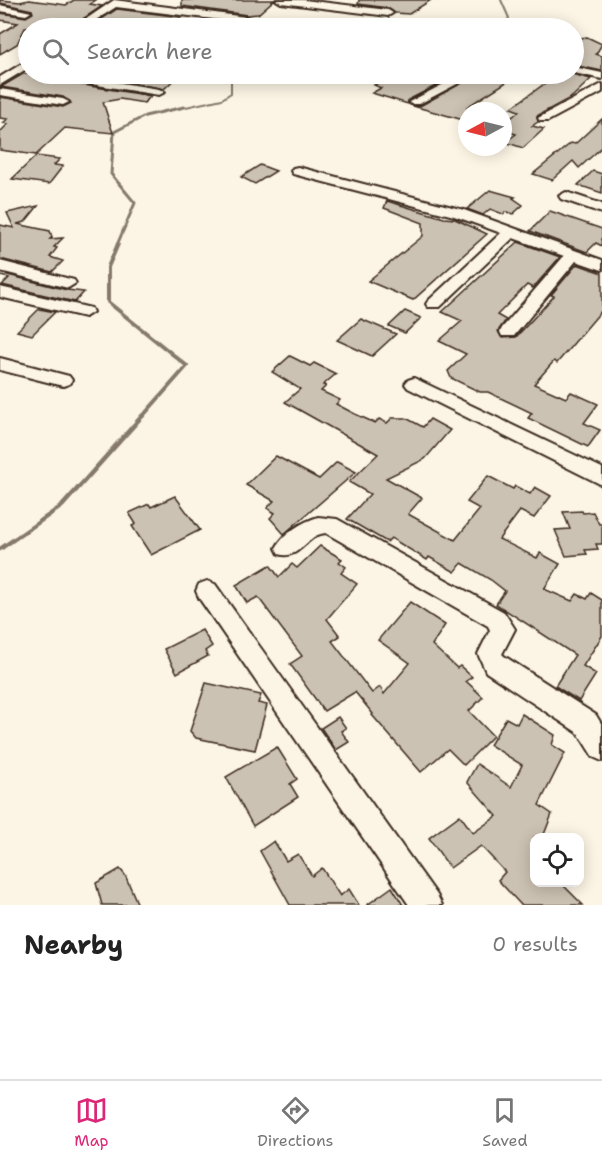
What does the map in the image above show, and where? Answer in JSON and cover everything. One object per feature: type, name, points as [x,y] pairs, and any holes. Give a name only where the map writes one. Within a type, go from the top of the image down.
[{"type":"street","points":[[281,0],[388,13]]},
{"type":"street","points":[[93,18],[117,2],[232,18]]},
{"type":"street","points":[[0,8],[26,12]]},
{"type":"street","points":[[0,82],[18,72]]},
{"type":"street","points":[[584,72],[602,76]]},
{"type":"street","points":[[109,84],[159,92]]},
{"type":"street","points":[[415,102],[451,84]]},
{"type":"street","points":[[544,118],[602,87]]},
{"type":"street","points":[[0,92],[63,102]]},
{"type":"street","points":[[298,171],[425,203],[512,231],[602,265]]},
{"type":"street","points":[[566,196],[602,208]]},
{"type":"street","points":[[434,304],[512,231]]},
{"type":"street","points":[[508,332],[574,254]]},
{"type":"street","points":[[0,266],[68,283]]},
{"type":"street","points":[[0,292],[85,312]]},
{"type":"street","points":[[0,364],[63,380]]},
{"type":"street","points":[[414,384],[602,477]]},
{"type":"street","points":[[287,548],[313,527],[324,523],[330,525],[496,619],[503,629],[490,654],[495,664],[587,724],[602,748]]},
{"type":"street","points":[[207,591],[427,905]]},
{"type":"building","points":[[0,0],[20,2],[29,0],[66,5],[74,0],[96,0],[90,4],[102,6],[84,18],[18,18],[18,23],[0,20],[0,13],[26,17],[33,13],[32,10],[0,3]]},
{"type":"building","points":[[182,0],[274,0],[258,14],[247,15],[182,6]]},
{"type":"building","points":[[359,0],[431,0],[409,14],[395,13],[388,8],[358,4]]},
{"type":"building","points":[[117,9],[182,17],[181,18],[104,18]]},
{"type":"building","points":[[18,23],[17,44],[0,54],[0,34]]},
{"type":"building","points":[[584,37],[602,44],[596,54],[602,56],[602,71],[584,67]]},
{"type":"building","points":[[18,77],[18,84],[78,84],[151,96],[144,103],[120,99],[103,102],[113,133],[65,128],[36,155],[0,150],[0,132],[8,124],[3,123],[8,119],[0,118],[0,97],[63,107],[71,103],[63,97],[1,87]]},
{"type":"building","points":[[584,77],[591,79],[572,97],[537,116],[538,122],[532,126],[544,129],[523,148],[512,144],[512,137],[516,134],[512,133],[512,117],[519,111],[512,107],[544,84],[584,84]]},
{"type":"building","points":[[135,84],[169,84],[164,89]]},
{"type":"building","points":[[439,84],[408,100],[408,104],[372,93],[381,88],[374,85]]},
{"type":"building","points":[[460,84],[503,84],[475,102],[458,102],[458,118],[413,106],[420,106]]},
{"type":"building","points":[[602,119],[602,147],[579,168],[573,161],[552,180],[533,174],[571,143],[575,144]]},
{"type":"building","points":[[36,156],[60,159],[54,165],[63,166],[49,184],[12,179]]},
{"type":"building","points":[[260,165],[276,171],[255,184],[241,177]]},
{"type":"building","points":[[593,171],[602,174],[602,193],[578,185]]},
{"type":"building","points":[[490,190],[515,197],[513,198],[523,205],[513,214],[506,212],[503,214],[490,209],[483,215],[467,209]]},
{"type":"building","points":[[387,201],[444,218],[455,219],[487,234],[413,300],[368,281],[423,236],[423,223],[384,208]]},
{"type":"building","points":[[38,206],[25,222],[17,224],[50,231],[52,237],[50,239],[63,238],[54,247],[57,248],[50,257],[63,261],[52,272],[0,259],[0,225],[14,228],[7,213]]},
{"type":"building","points":[[550,211],[602,229],[602,246],[596,243],[587,252],[530,231]]},
{"type":"building","points":[[518,242],[560,257],[533,288],[527,285],[497,315],[506,320],[498,331],[502,338],[516,337],[554,296],[551,295],[577,264],[602,273],[602,310],[557,363],[554,361],[534,384],[566,398],[571,392],[598,404],[584,423],[600,430],[588,447],[528,418],[532,413],[488,392],[480,392],[451,378],[448,371],[466,354],[439,341],[462,321],[442,312]]},
{"type":"building","points":[[0,273],[84,292],[75,302],[2,285],[9,278],[0,276]]},
{"type":"building","points":[[39,309],[55,312],[32,335],[17,331]]},
{"type":"building","points":[[405,311],[421,318],[405,333],[389,326]]},
{"type":"building","points":[[361,319],[396,334],[372,356],[337,340]]},
{"type":"building","points":[[290,356],[310,366],[314,363],[336,374],[323,385],[326,386],[321,391],[340,400],[336,404],[355,414],[375,423],[379,419],[387,423],[392,418],[406,418],[423,427],[430,419],[450,430],[425,459],[386,478],[422,498],[408,514],[455,540],[480,509],[467,502],[488,476],[513,489],[515,486],[530,494],[535,487],[551,496],[534,518],[520,511],[499,539],[537,558],[540,553],[560,564],[544,589],[572,601],[577,594],[587,599],[591,593],[602,600],[602,636],[583,666],[596,674],[579,701],[555,686],[575,655],[496,604],[505,591],[491,580],[462,563],[455,572],[429,557],[427,560],[391,538],[387,542],[347,519],[370,494],[349,482],[378,454],[285,402],[300,389],[272,372]]},
{"type":"building","points":[[276,456],[319,479],[337,462],[356,472],[284,534],[270,518],[275,513],[267,508],[274,501],[246,485]]},
{"type":"building","points":[[175,496],[200,530],[151,555],[132,526],[136,524],[129,513],[149,504],[151,507]]},
{"type":"building","points":[[582,511],[583,513],[593,512],[599,524],[602,524],[602,544],[596,544],[598,549],[585,550],[587,554],[566,556],[555,530],[570,529],[563,512]]},
{"type":"building","points":[[320,546],[342,559],[339,562],[346,567],[341,573],[357,584],[327,619],[340,636],[332,641],[372,693],[380,687],[384,694],[410,663],[378,640],[410,602],[445,625],[432,645],[457,668],[460,666],[472,677],[466,681],[483,697],[469,711],[493,736],[464,765],[448,749],[421,772],[355,692],[324,711],[290,664],[302,656],[258,597],[247,603],[236,585],[270,565],[279,577],[292,564],[297,568]]},
{"type":"building","points":[[202,630],[212,646],[205,651],[208,656],[177,673],[164,649]]},
{"type":"building","points":[[206,683],[261,695],[258,703],[267,705],[255,750],[196,738],[190,731]]},
{"type":"building","points":[[522,714],[555,735],[552,745],[565,753],[539,805],[552,814],[545,833],[530,833],[530,887],[565,887],[583,905],[521,905],[498,880],[505,872],[481,846],[450,868],[429,838],[460,815],[473,833],[497,816],[467,782],[477,764],[511,787],[522,765],[490,745],[506,718],[517,724]]},
{"type":"building","points":[[338,717],[346,728],[341,731],[349,742],[336,750],[321,728]]},
{"type":"building","points":[[277,747],[297,779],[290,784],[298,797],[253,826],[226,777]]},
{"type":"building","points":[[274,841],[286,861],[298,854],[312,876],[322,868],[340,896],[349,889],[359,905],[290,905],[260,851]]},
{"type":"building","points":[[120,869],[138,905],[102,905],[96,883]]},
{"type":"building","points":[[392,887],[403,905],[367,905]]},
{"type":"waterway","points":[[501,0],[509,18]]},
{"type":"waterway","points":[[177,109],[222,99],[231,93],[231,84]]},
{"type":"waterway","points":[[117,245],[135,203],[111,174],[114,132],[145,116],[184,107]]},
{"type":"waterway","points":[[118,244],[108,267],[108,302],[187,366],[142,417]]},
{"type":"waterway","points":[[0,549],[62,506],[143,415]]}]
